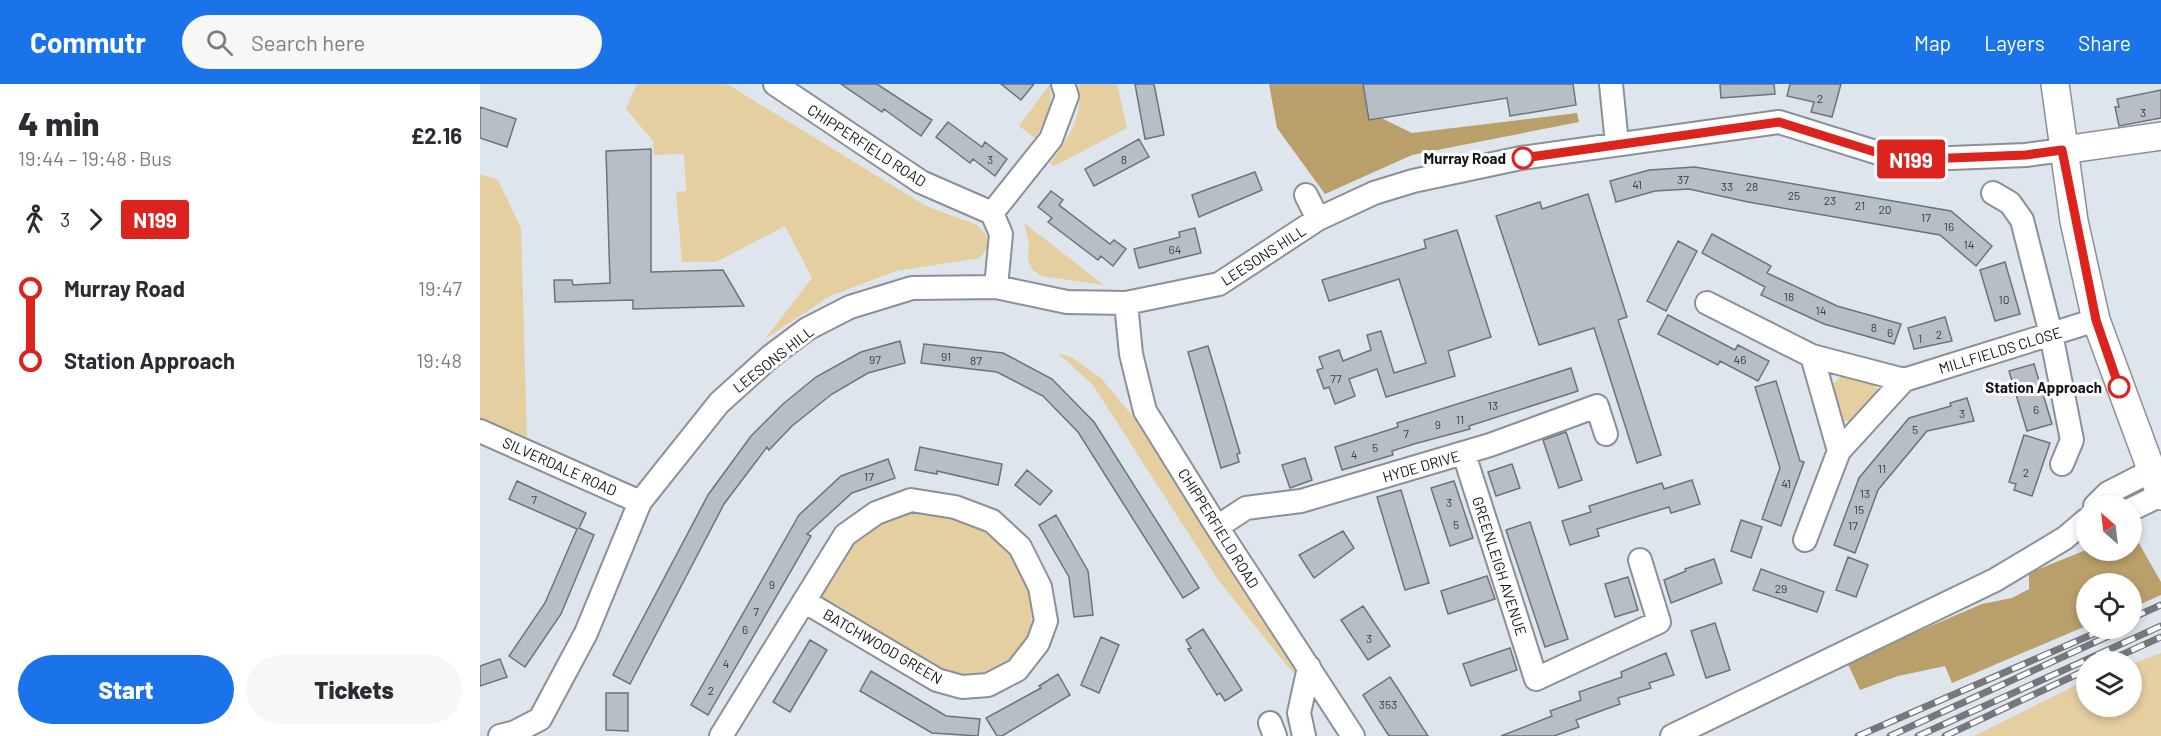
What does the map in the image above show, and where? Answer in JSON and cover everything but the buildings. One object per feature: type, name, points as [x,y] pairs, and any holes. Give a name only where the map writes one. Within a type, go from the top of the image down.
[{"type":"main road","points":[[2055,84],[2062,150],[2096,320],[2158,488]]},
{"type":"main road","points":[[2062,150],[2161,136]]},
{"type":"street","name":"CHIPPERFIELD ROAD","points":[[775,84],[921,182],[992,213]]},
{"type":"street","points":[[996,287],[1001,234],[992,213],[1051,139],[1067,96],[1063,84]]},
{"type":"street","points":[[1611,84],[1617,144]]},
{"type":"street","name":"LEESONS HILL","points":[[500,736],[515,732],[540,719],[586,633],[640,502],[719,403],[771,356],[807,329],[850,307],[912,288],[996,287],[1067,302],[1126,303],[1220,284],[1318,219],[1374,193],[1413,181],[1510,160],[1779,122],[1901,160],[2026,155],[2062,150]]},
{"type":"street","points":[[1993,193],[2010,203],[2022,220],[2051,334],[2072,440],[2062,464]]},
{"type":"street","name":"LEESONS HILL","points":[[1306,195],[1318,219]]},
{"type":"street","name":"CHIPPERFIELD ROAD","points":[[1126,303],[1131,354],[1145,411],[1217,527],[1353,736]]},
{"type":"street","points":[[1707,303],[1812,356],[1904,380],[1839,451],[1805,540]]},
{"type":"street","name":"MILLFIELDS CLOSE","points":[[1904,380],[2096,320]]},
{"type":"street","points":[[1812,356],[1839,451]]},
{"type":"street","name":"HYDE DRIVE","points":[[1217,527],[1246,508],[1301,501],[1464,454],[1597,406],[1606,434]]},
{"type":"street","name":"SILVERDALE ROAD","points":[[480,431],[640,502]]},
{"type":"street","name":"GREENLEIGH AVENUE","points":[[1464,454],[1536,678],[1662,632],[1640,560]]},
{"type":"street","points":[[2142,501],[2158,488]]},
{"type":"street","points":[[2106,495],[2158,488]]},
{"type":"street","name":"BATCHWOOD GREEN","points":[[721,736],[804,601],[845,535],[876,513],[910,500],[955,507],[992,521],[1020,547],[1040,587],[1046,621],[1038,643],[1017,670],[988,685],[962,687],[937,680],[804,601]]},
{"type":"street","points":[[1672,736],[1995,580],[2065,538],[2076,528]]},
{"type":"street","points":[[1304,736],[1299,713],[1309,667]]},
{"type":"shaded area","points":[[637,84],[727,84],[926,206],[977,225],[986,235],[988,247],[980,258],[896,271],[830,296],[765,339],[812,278],[785,226],[716,262],[682,262],[676,192],[686,191],[684,154],[654,155],[653,141],[626,109]]},
{"type":"shaded area","points":[[1050,84],[1051,99],[1048,112],[1035,138],[1019,126]]},
{"type":"shaded area","points":[[1079,84],[1117,84],[1127,128],[1054,166],[1050,163],[1069,136],[1077,117]]},
{"type":"shaded area","points":[[1269,84],[1365,84],[1369,120],[1381,118],[1412,133],[1577,113],[1579,122],[1412,155],[1325,194],[1277,128]]},
{"type":"shaded area","points":[[480,174],[498,180],[521,228],[527,441],[480,420]]},
{"type":"shaded area","points":[[1024,223],[1104,285],[1041,276],[1032,269],[1028,260],[1029,243]]},
{"type":"shaded area","points":[[1058,353],[1073,358],[1101,378],[1135,419],[1295,671],[1293,673],[1219,581],[1093,385]]},
{"type":"shaded area","points":[[1842,375],[1876,383],[1878,398],[1856,423],[1837,419],[1829,388]]},
{"type":"shaded area","points":[[941,513],[969,522],[999,540],[1014,560],[1029,592],[1031,626],[1026,642],[1016,656],[1001,668],[976,677],[953,674],[915,656],[823,600],[820,590],[855,541],[876,527],[908,514]]},
{"type":"shaded area","points":[[2142,549],[2161,582],[2161,595],[2142,604],[2142,573],[2076,573],[2076,630],[1952,683],[1945,666],[1898,676],[1860,690],[1847,662],[1982,604],[2012,598],[2029,589],[2029,573],[2076,554],[2076,561],[2142,561]]},
{"type":"shaded area","points":[[2161,653],[2161,736],[1974,736],[2076,685],[2076,717],[2142,717],[2142,660]]},
{"type":"railway","points":[[2142,614],[2161,605]]},
{"type":"railway","points":[[1918,736],[2161,626]]},
{"type":"railway","points":[[2130,651],[2161,637]]},
{"type":"railway","points":[[1858,736],[2082,639]]},
{"type":"railway","points":[[1890,736],[2102,639]]},
{"type":"railway","points":[[1945,736],[2076,675]]},
{"type":"bus line","name":"N199","points":[[1523,158],[1779,122],[1901,160],[2026,155],[2062,150],[2074,221],[2096,320],[2119,387]]},
{"type":"place","name":"Murray Road","points":[[1523,158]]},
{"type":"place","name":"Station Approach","points":[[2119,387]]}]
